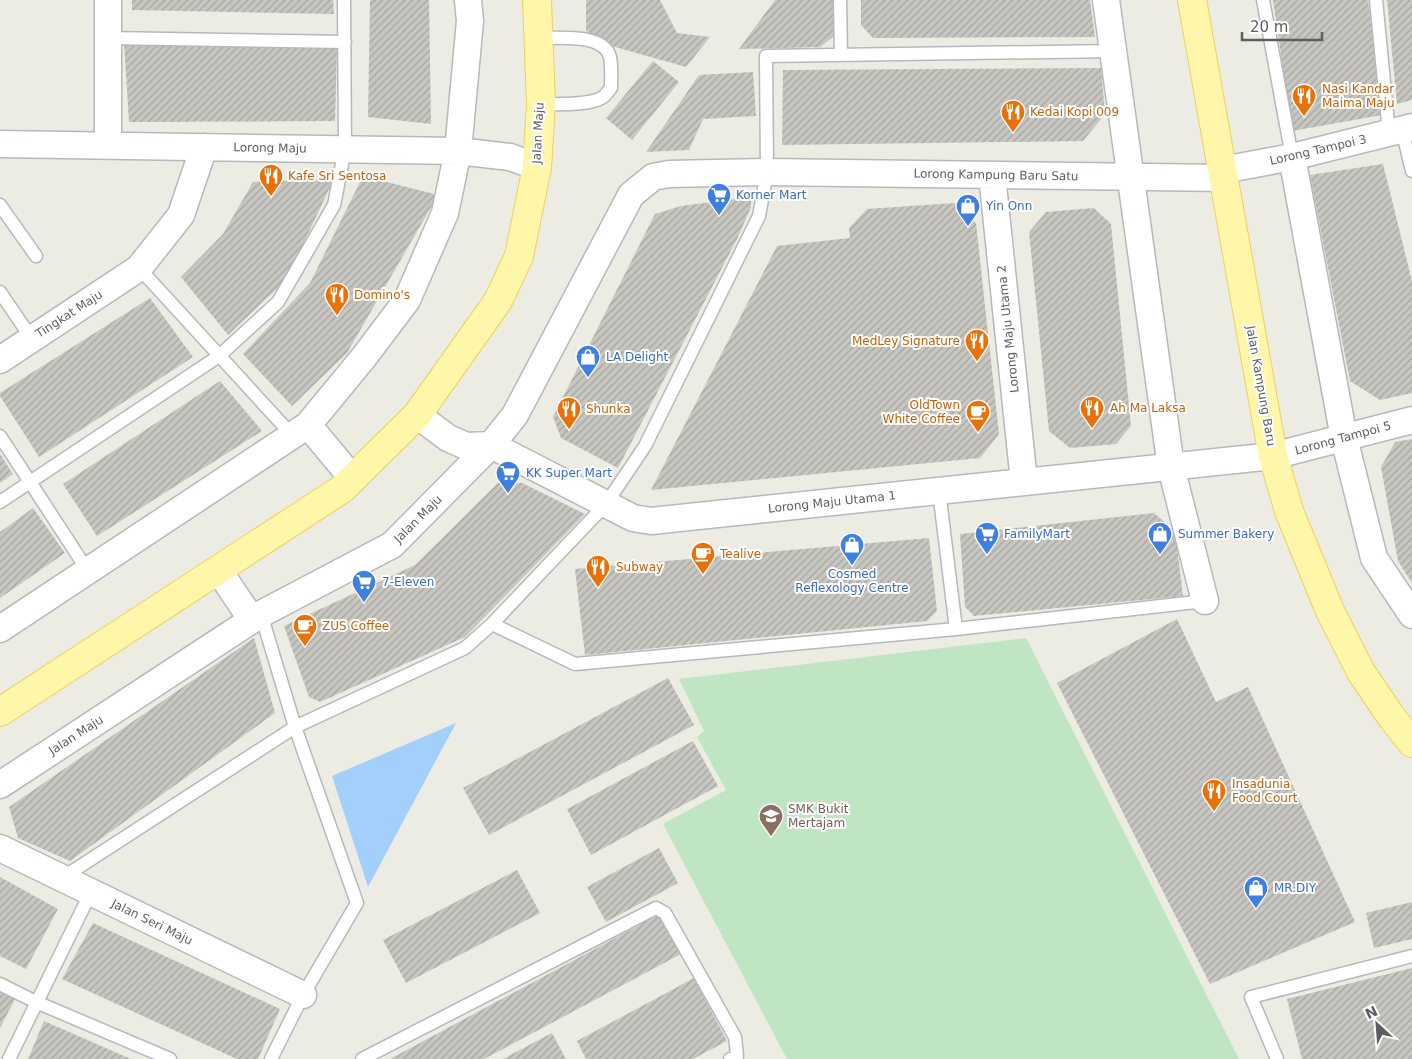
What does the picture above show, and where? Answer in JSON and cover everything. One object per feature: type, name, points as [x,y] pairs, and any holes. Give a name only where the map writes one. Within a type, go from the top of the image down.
[{"type":"main road","name":"Jalan Kampung Baru","points":[[1192,0],[1273,456],[1289,511],[1330,611],[1362,672],[1390,715],[1412,743]]},
{"type":"main road","name":"Jalan Maju","points":[[0,712],[219,571],[342,489],[417,415],[498,301],[519,256],[537,167],[540,104],[537,2]]},
{"type":"street","points":[[108,0],[108,145]]},
{"type":"street","points":[[0,629],[300,430],[364,357],[407,300],[445,213],[458,151],[470,21],[468,0]]},
{"type":"street","points":[[1106,0],[1171,467],[1205,601]]},
{"type":"street","name":"Lorong Tampoi 3","points":[[1224,174],[1401,129]]},
{"type":"street","name":"Lorong Maju","points":[[0,144],[458,151],[510,157],[537,167]]},
{"type":"street","name":"Tingkat Maju","points":[[0,360],[139,268],[181,215],[204,146]]},
{"type":"street","points":[[1292,158],[1344,438],[1374,558],[1412,615]]},
{"type":"street","name":"Lorong Kampung Baru Satu","points":[[669,174],[766,172],[1130,177],[1224,174]]},
{"type":"street","name":"Jalan Maju","points":[[0,785],[257,617],[392,545],[491,445],[515,415],[631,195],[653,177],[669,174]]},
{"type":"street","name":"Lorong Maju Utama 2","points":[[992,175],[1024,482]]},
{"type":"street","name":"Lorong Maju Utama 1","points":[[417,415],[448,438],[466,446],[491,445],[633,518],[651,521],[1273,456]]},
{"type":"street","name":"Lorong Tampoi 5","points":[[1273,456],[1412,420]]},
{"type":"street","points":[[300,430],[354,478]]},
{"type":"street","points":[[219,571],[257,617]]},
{"type":"street","name":"Jalan Seri Maju","points":[[0,848],[303,995]]},
{"type":"lane","points":[[0,502],[219,356],[278,302],[334,205],[345,149],[344,0]]},
{"type":"lane","points":[[840,0],[841,55]]},
{"type":"lane","points":[[1263,0],[1292,158]]},
{"type":"lane","points":[[1376,0],[1401,129],[1412,171]]},
{"type":"lane","points":[[108,38],[345,42]]},
{"type":"lane","points":[[539,38],[585,39],[600,44],[610,56],[611,88],[602,98],[578,104],[540,104]]},
{"type":"lane","points":[[62,878],[295,727],[465,648],[492,624],[606,504],[645,446],[759,216],[766,172],[766,56],[1113,51]]},
{"type":"lane","points":[[0,205],[36,256]]},
{"type":"lane","points":[[139,268],[219,356],[300,430]]},
{"type":"lane","points":[[0,292],[32,339]]},
{"type":"lane","points":[[0,436],[88,570]]},
{"type":"lane","points":[[939,491],[956,629]]},
{"type":"lane","points":[[492,624],[575,664],[956,629],[1205,601]]},
{"type":"lane","points":[[257,617],[357,903],[303,995],[271,1059]]},
{"type":"lane","points":[[9,1059],[91,892]]},
{"type":"lane","points":[[362,1059],[656,908],[665,913],[735,1038],[737,1056],[730,1059]]},
{"type":"lane","points":[[1276,1059],[1251,998],[1412,956]]},
{"type":"lane","points":[[0,984],[36,1002],[170,1059]]},
{"type":"green space","points":[[1026,638],[1239,1059],[787,1059],[663,824],[726,790],[697,737],[704,731],[679,679]]},
{"type":"water","points":[[456,723],[368,887],[332,776]]},
{"type":"building","points":[[132,0],[333,0],[334,14],[132,10]]},
{"type":"building","points":[[370,0],[429,0],[431,124],[368,117]]},
{"type":"building","points":[[586,0],[660,0],[677,33],[710,37],[686,67],[608,45],[586,31]]},
{"type":"building","points":[[775,0],[833,0],[833,37],[820,47],[739,49]]},
{"type":"building","points":[[861,0],[1090,0],[1095,37],[873,38],[861,25]]},
{"type":"building","points":[[1273,0],[1368,0],[1382,115],[1292,131]]},
{"type":"building","points":[[1387,0],[1412,0],[1412,100],[1397,104]]},
{"type":"building","points":[[124,42],[337,47],[335,121],[129,122]]},
{"type":"building","points":[[653,61],[679,82],[632,140],[606,118]]},
{"type":"building","points":[[1101,68],[1105,114],[1083,141],[782,145],[783,70]]},
{"type":"building","points":[[753,72],[756,116],[703,119],[689,150],[646,152],[699,75]]},
{"type":"building","points":[[1383,164],[1412,281],[1412,393],[1380,400],[1350,381],[1310,175]]},
{"type":"building","points":[[363,176],[438,195],[347,353],[292,406],[243,354],[310,283]]},
{"type":"building","points":[[334,179],[286,280],[228,335],[181,277],[223,234],[253,182]]},
{"type":"building","points":[[751,197],[751,207],[738,237],[618,468],[561,438],[553,417],[655,214],[681,206]]},
{"type":"building","points":[[955,203],[976,223],[999,434],[980,458],[651,490],[777,246],[850,238],[849,228],[867,209]]},
{"type":"building","points":[[1094,208],[1111,224],[1131,426],[1116,444],[1070,448],[1049,431],[1029,232],[1046,212]]},
{"type":"building","points":[[150,298],[193,357],[39,457],[0,396],[0,393]]},
{"type":"building","points":[[220,381],[262,431],[97,536],[63,484]]},
{"type":"building","points":[[1412,439],[1412,583],[1398,561],[1381,467],[1395,442]]},
{"type":"building","points":[[0,454],[13,474],[0,483]]},
{"type":"building","points":[[498,483],[522,483],[585,514],[465,637],[320,702],[309,697],[284,626],[415,565]]},
{"type":"building","points":[[33,508],[65,553],[0,598],[0,532]]},
{"type":"building","points":[[1154,513],[1175,531],[1183,596],[974,616],[965,607],[960,534]]},
{"type":"building","points":[[929,538],[937,611],[927,621],[585,655],[575,569]]},
{"type":"building","name":"Insadunia Food Court","points":[[1177,619],[1216,702],[1248,687],[1355,922],[1210,984],[1057,683]]},
{"type":"building","points":[[254,638],[275,713],[70,861],[18,838],[9,807]]},
{"type":"building","points":[[668,678],[694,725],[489,835],[463,788]]},
{"type":"building","points":[[693,741],[718,786],[591,855],[567,809]]},
{"type":"building","points":[[659,848],[678,883],[606,922],[587,887]]},
{"type":"building","points":[[517,870],[540,913],[406,983],[383,940]]},
{"type":"building","points":[[0,877],[58,909],[26,969],[0,956]]},
{"type":"building","points":[[1412,902],[1412,939],[1374,948],[1366,913]]},
{"type":"building","points":[[660,914],[681,954],[484,1059],[390,1059]]},
{"type":"building","points":[[93,923],[280,1009],[258,1059],[237,1059],[62,979]]},
{"type":"building","points":[[1412,968],[1412,1059],[1302,1059],[1287,999]]},
{"type":"building","points":[[694,978],[727,1041],[693,1059],[586,1059],[577,1041]]},
{"type":"building","points":[[0,991],[15,999],[0,1028]]},
{"type":"building","points":[[44,1021],[131,1059],[28,1059]]},
{"type":"building","points":[[552,1033],[566,1059],[503,1059]]},
{"type":"place","name":"Nasi Kandar Maima Maju","points":[[1304,117]]},
{"type":"place","name":"Kedai Kopi 009","points":[[1013,133]]},
{"type":"place","name":"Kafe Sri Sentosa","points":[[271,197]]},
{"type":"place","name":"Korner Mart","points":[[719,216]]},
{"type":"place","name":"Yin Onn","points":[[968,227]]},
{"type":"place","name":"Domino's","points":[[337,316]]},
{"type":"place","name":"MedLey Signature","points":[[977,362]]},
{"type":"place","name":"LA Delight","points":[[588,378]]},
{"type":"place","name":"Ah Ma Laksa","points":[[1092,429]]},
{"type":"place","name":"Shunka","points":[[569,430]]},
{"type":"place","name":"OldTown White Coffee","points":[[978,433]]},
{"type":"place","name":"KK Super Mart","points":[[508,494]]},
{"type":"place","name":"FamilyMart","points":[[987,555]]},
{"type":"place","name":"Summer Bakery","points":[[1160,555]]},
{"type":"place","name":"Cosmed Reflexology Centre","points":[[852,566]]},
{"type":"place","name":"Tealive","points":[[703,575]]},
{"type":"place","name":"Subway","points":[[598,588]]},
{"type":"place","name":"7-Eleven","points":[[364,603]]},
{"type":"place","name":"ZUS Coffee","points":[[305,647]]},
{"type":"place","name":"Insadunia Food Court","points":[[1214,812]]},
{"type":"place","name":"SMK Bukit Mertajam","points":[[771,837]]},
{"type":"place","name":"MR.DIY","points":[[1256,909]]}]
